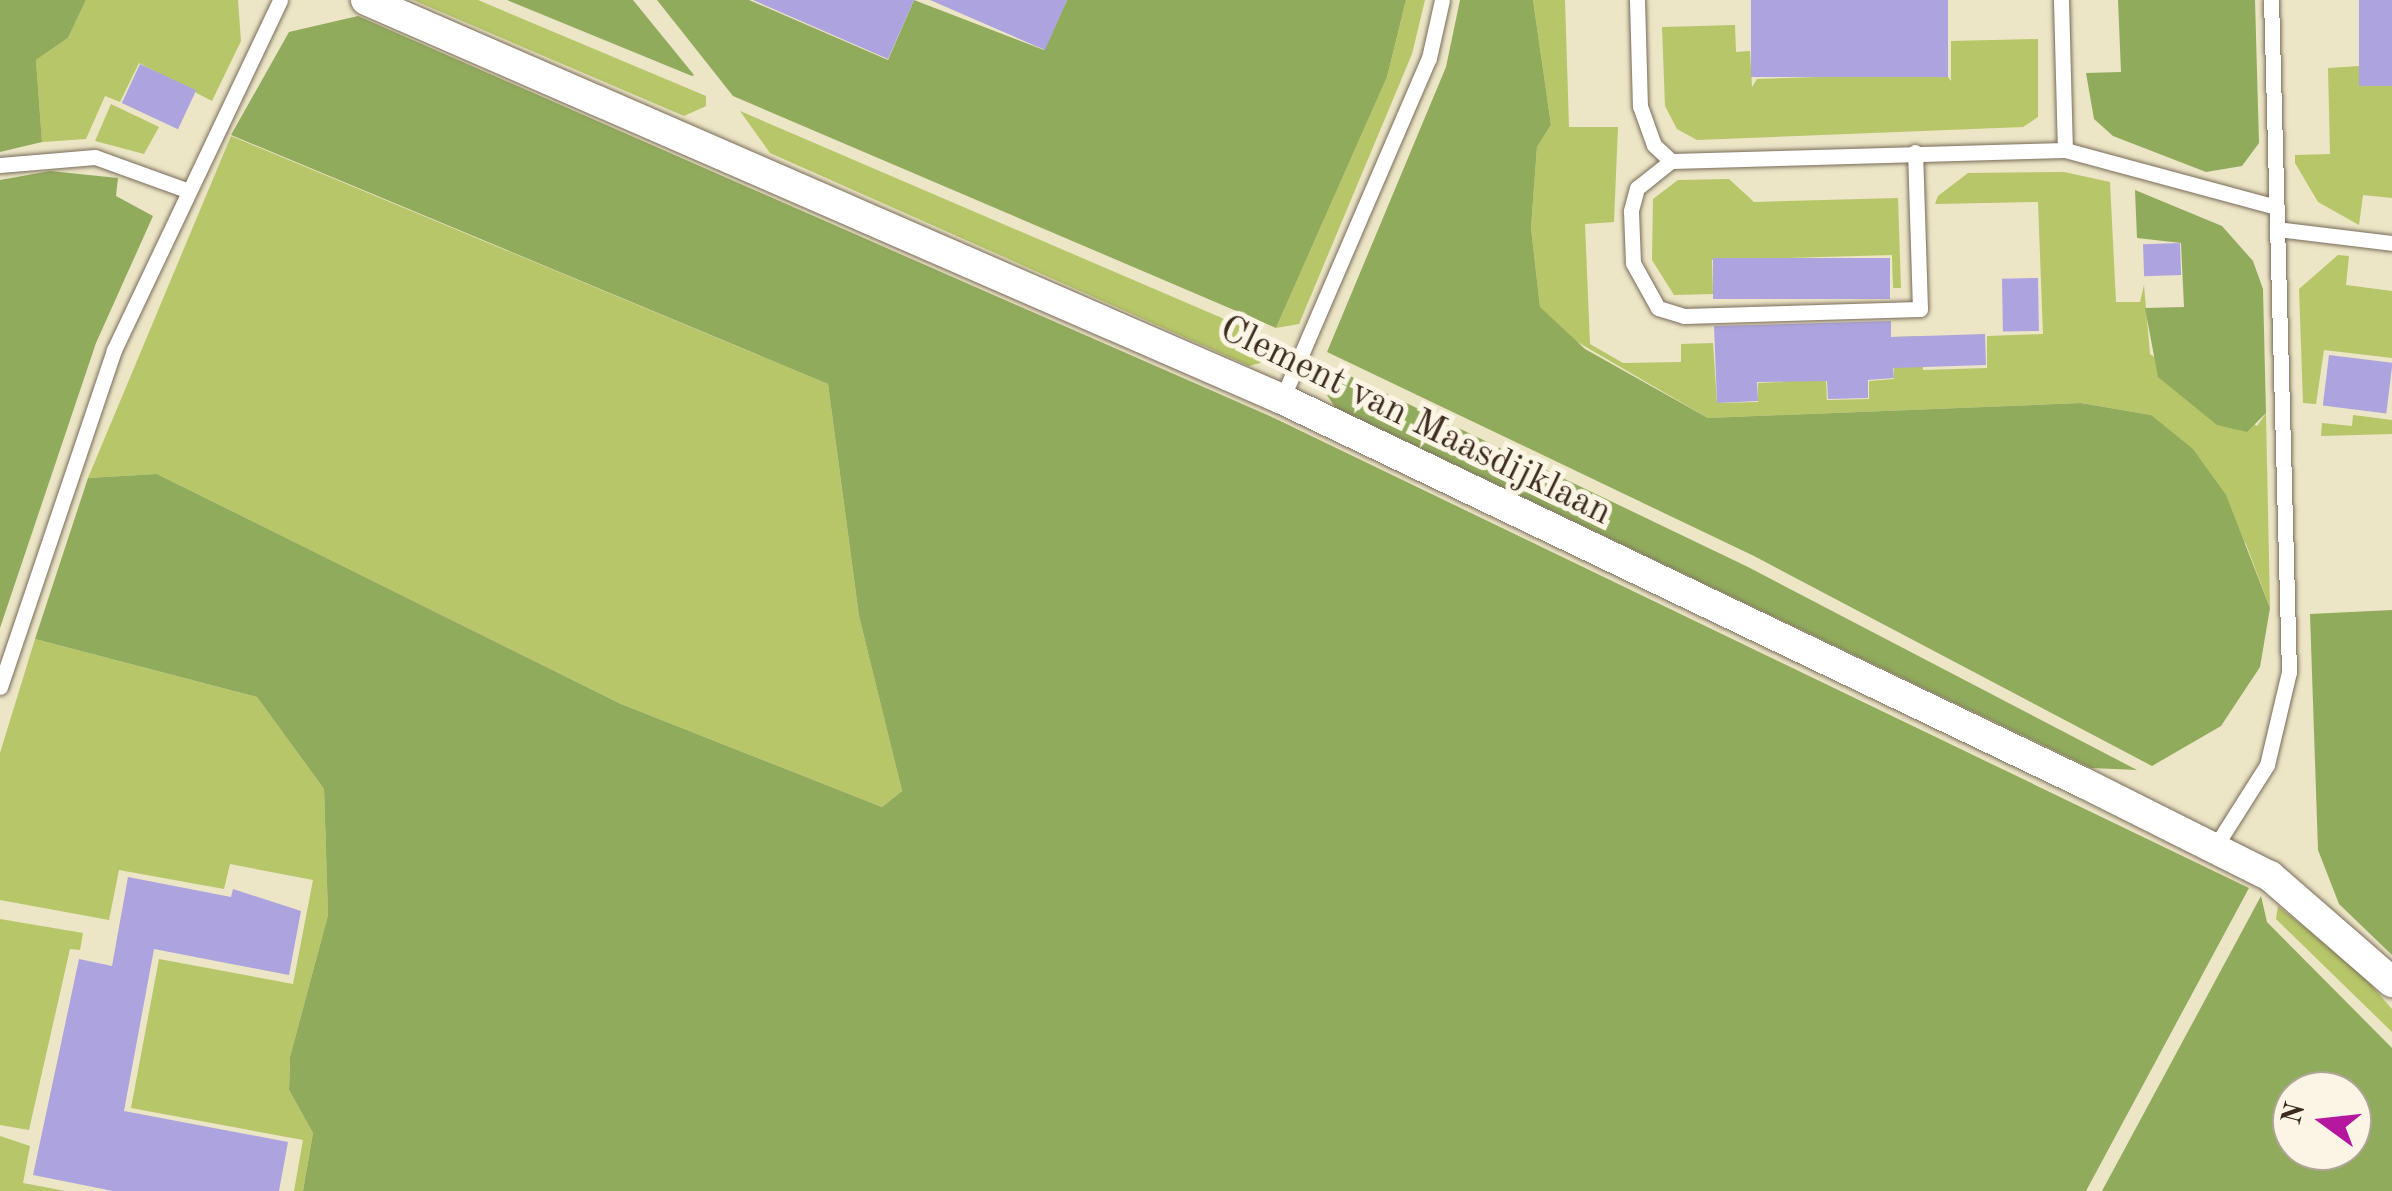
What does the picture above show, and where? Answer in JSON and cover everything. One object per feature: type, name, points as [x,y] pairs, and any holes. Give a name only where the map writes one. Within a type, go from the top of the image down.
[{"type":"street","name":"Clement van Maasdijklaan","points":[[366,0],[1282,399],[2214,847],[2296,893],[2392,982]]},
{"type":"lane","points":[[0,687],[114,350],[186,190],[280,0]]},
{"type":"lane","points":[[1282,399],[1429,58],[1442,0]]},
{"type":"lane","points":[[1637,0],[1640,106],[1654,145],[1672,161]]},
{"type":"lane","points":[[2061,0],[2065,150]]},
{"type":"lane","points":[[2214,847],[2267,765],[2289,672],[2271,0]]},
{"type":"lane","points":[[1915,152],[1920,308],[1684,316],[1658,308],[1633,263],[1631,211],[1636,188],[1672,161],[1915,152],[2065,150],[2276,208]]},
{"type":"lane","points":[[0,165],[95,157],[186,190]]},
{"type":"lane","points":[[2277,229],[2392,243]]},
{"type":"green space","points":[[0,0],[86,0],[68,38],[36,60],[42,142],[0,152]]},
{"type":"green space","points":[[86,0],[238,0],[241,41],[212,101],[139,63],[120,102],[105,96],[86,139],[42,142],[36,60],[68,38]]},
{"type":"green space","points":[[413,0],[478,0],[706,96],[706,106],[684,116]]},
{"type":"green space","points":[[507,0],[633,0],[694,75],[692,76]]},
{"type":"green space","points":[[657,0],[749,0],[888,60],[914,0],[1044,50],[1067,0],[1406,0],[1387,77],[1276,328],[733,96]]},
{"type":"green space","points":[[1406,0],[1425,0],[1412,54],[1299,324],[1276,328],[1387,77]]},
{"type":"green space","points":[[1460,0],[1533,0],[1551,125],[1537,147],[1531,228],[1540,307],[1585,349],[1708,418],[2081,403],[2151,415],[2193,449],[2226,495],[2270,608],[2260,667],[2221,726],[2152,766],[1754,556],[1327,352],[1446,67]]},
{"type":"green space","points":[[1533,0],[1565,0],[1569,127],[1618,127],[1614,222],[1585,224],[1590,344],[1623,363],[1681,362],[1681,344],[1713,343],[1717,403],[1758,402],[1758,383],[1783,382],[1783,341],[1824,340],[1827,400],[1869,399],[1869,381],[1894,379],[1893,337],[1921,336],[1923,370],[1987,368],[1987,336],[2043,334],[2038,202],[1935,204],[1938,196],[1968,173],[2064,172],[2110,182],[2116,302],[2140,302],[2144,285],[2150,354],[2257,426],[2266,413],[2270,608],[2246,544],[2151,415],[2081,403],[1708,418],[1555,329],[1540,307],[1531,228],[1537,147],[1551,125]]},
{"type":"green space","points":[[2118,0],[2255,0],[2259,143],[2242,166],[2206,172],[2113,136],[2094,119],[2086,73],[2121,72]]},
{"type":"green space","points":[[358,16],[1274,418],[2249,888],[2086,1191],[303,1191],[313,1133],[289,1090],[290,1057],[328,915],[324,789],[257,697],[35,639],[88,478],[157,474],[621,704],[882,807],[902,791],[859,616],[828,384],[231,135],[289,32]]},
{"type":"green space","points":[[1735,25],[1736,52],[1750,51],[1752,87],[1757,79],[1945,73],[1951,81],[1951,41],[2038,39],[2038,117],[2023,127],[1697,140],[1677,129],[1665,106],[1662,27]]},
{"type":"green space","points":[[2360,66],[2361,86],[2392,86],[2392,198],[2363,195],[2359,225],[2318,202],[2295,163],[2295,155],[2330,154],[2328,68]]},
{"type":"green space","points":[[111,104],[159,127],[144,154],[95,141]]},
{"type":"green space","points":[[740,111],[1287,346],[1282,357],[1249,366],[770,153]]},
{"type":"green space","points":[[231,136],[828,384],[859,616],[902,791],[882,807],[621,704],[157,474],[88,478]]},
{"type":"green space","points":[[50,171],[118,178],[116,196],[153,216],[96,343],[0,628],[0,180]]},
{"type":"green space","points":[[1729,179],[1754,202],[1898,198],[1901,288],[1893,288],[1892,255],[1712,260],[1713,294],[1674,295],[1652,260],[1653,199],[1678,180]]},
{"type":"green space","points":[[2135,190],[2222,226],[2253,261],[2263,289],[2266,413],[2247,432],[2217,425],[2158,377],[2145,308],[2184,307],[2181,243],[2137,238]]},
{"type":"green space","points":[[2338,255],[2349,256],[2346,285],[2392,291],[2392,358],[2324,350],[2316,404],[2303,403],[2299,289]]},
{"type":"green space","points":[[1323,363],[1748,567],[2137,770],[2091,768],[1335,407],[1320,385]]},
{"type":"green space","points":[[2353,415],[2392,420],[2392,434],[2321,436],[2322,423],[2352,426]]},
{"type":"green space","points":[[2392,610],[2392,955],[2339,904],[2318,850],[2310,614]]},
{"type":"green space","points":[[35,639],[257,697],[324,789],[328,915],[290,1057],[289,1090],[313,1133],[303,1191],[294,1191],[303,1140],[131,1108],[159,959],[293,984],[313,880],[230,864],[224,889],[119,870],[109,920],[0,900],[0,753]]},
{"type":"green space","points":[[2261,896],[2267,922],[2392,1048],[2392,1191],[2102,1191]]},
{"type":"green space","points":[[2278,906],[2358,970],[2392,1009],[2392,1032],[2276,919]]},
{"type":"green space","points":[[0,919],[83,933],[80,950],[70,949],[29,1130],[0,1125]]},
{"type":"green space","points":[[0,1136],[30,1146],[23,1183],[65,1191],[0,1191]]},
{"type":"building","points":[[753,0],[914,0],[888,59]]},
{"type":"building","points":[[930,0],[1067,0],[1045,50]]},
{"type":"building","points":[[1751,0],[1948,0],[1948,77],[1751,77]]},
{"type":"building","points":[[2359,0],[2392,0],[2392,86],[2359,86]]},
{"type":"building","points":[[140,64],[196,90],[178,129],[122,103]]},
{"type":"building","points":[[2180,243],[2181,275],[2144,276],[2143,244]]},
{"type":"building","points":[[1713,258],[1890,258],[1890,299],[1713,299]]},
{"type":"building","points":[[2038,278],[2039,331],[2003,332],[2002,279]]},
{"type":"building","points":[[1891,321],[1891,337],[1985,334],[1986,365],[1893,368],[1894,378],[1868,380],[1868,398],[1828,399],[1827,381],[1757,382],[1758,401],[1717,403],[1714,326]]},
{"type":"building","points":[[2329,355],[2392,363],[2386,413],[2323,406]]},
{"type":"building","points":[[128,877],[231,897],[233,889],[301,911],[289,975],[154,949],[124,1111],[288,1142],[279,1191],[113,1191],[33,1175],[79,959],[112,966]]}]
